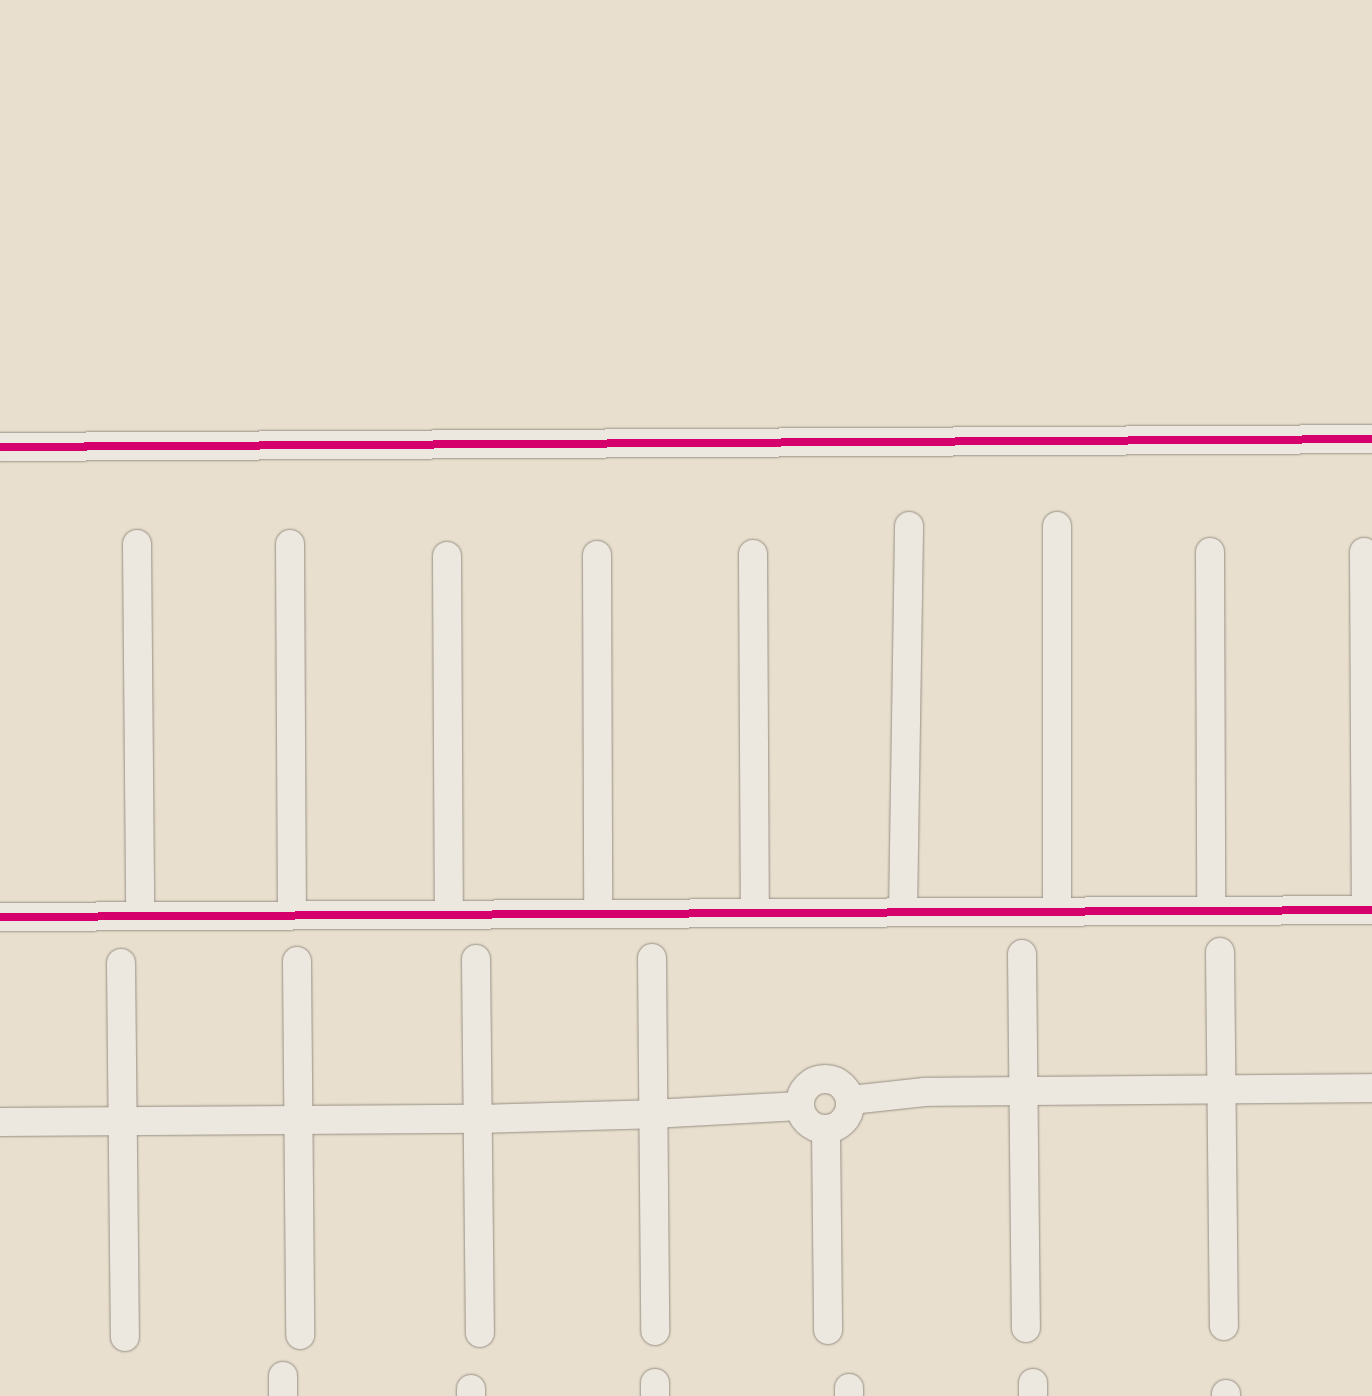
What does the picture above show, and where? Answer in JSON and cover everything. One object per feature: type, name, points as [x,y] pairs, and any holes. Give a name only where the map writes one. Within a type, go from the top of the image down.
[{"type":"street","points":[[0,447],[1372,439]]},
{"type":"street","points":[[903,912],[909,526]]},
{"type":"street","points":[[1057,526],[1057,912]]},
{"type":"street","points":[[137,544],[140,916]]},
{"type":"street","points":[[290,544],[292,915]]},
{"type":"street","points":[[1210,552],[1211,911]]},
{"type":"street","points":[[0,917],[1369,910],[1364,552]]},
{"type":"street","points":[[753,554],[755,913]]},
{"type":"street","points":[[597,555],[598,914]]},
{"type":"street","points":[[447,556],[449,914]]},
{"type":"street","points":[[1220,952],[1224,1326]]},
{"type":"street","points":[[1022,954],[1026,1328]]},
{"type":"street","points":[[652,958],[655,1332]]},
{"type":"street","points":[[476,960],[480,1333]]},
{"type":"street","points":[[297,961],[300,1335]]},
{"type":"street","points":[[121,963],[125,1337]]},
{"type":"street","points":[[823,1078],[836,1080],[846,1088],[851,1100],[849,1115],[840,1125],[826,1130],[813,1126],[804,1118],[800,1106],[806,1087],[823,1078]]},
{"type":"street","points":[[851,1100],[925,1092],[1372,1088]]},
{"type":"street","points":[[0,1122],[478,1119],[652,1114],[800,1106]]},
{"type":"street","points":[[826,1130],[828,1330]]},
{"type":"cycle path","points":[[0,447],[1372,439]]},
{"type":"cycle path","points":[[0,917],[1372,910]]}]
